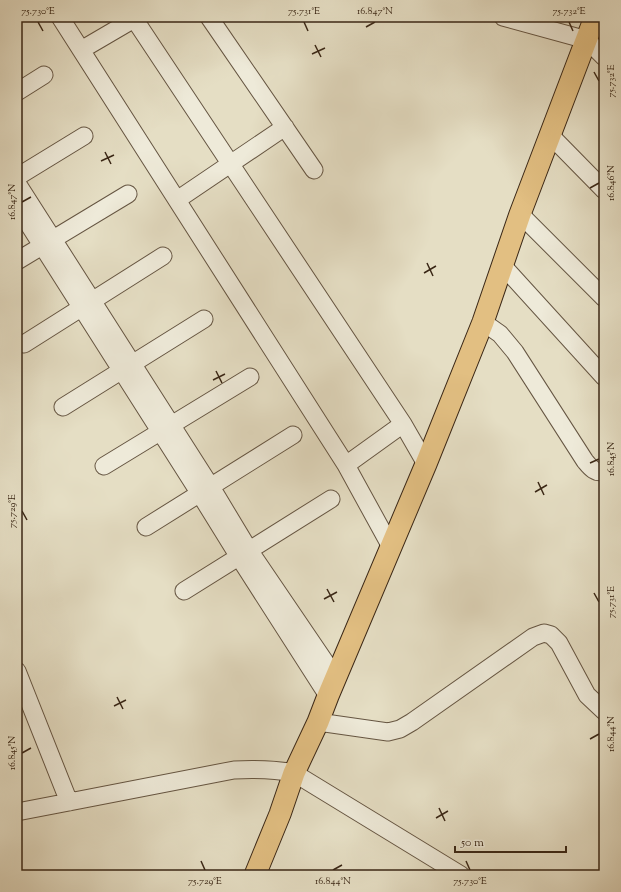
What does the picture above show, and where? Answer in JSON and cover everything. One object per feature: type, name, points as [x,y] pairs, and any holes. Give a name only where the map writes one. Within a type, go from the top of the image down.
[{"type":"main road","points":[[255,875],[280,814],[294,773],[318,722],[484,322],[520,214],[595,17]]},
{"type":"street","points":[[60,17],[346,465],[391,547]]},
{"type":"street","points":[[209,17],[314,170]]},
{"type":"street","points":[[503,17],[587,40],[604,57]]},
{"type":"street","points":[[81,50],[133,18],[403,424],[426,464]]},
{"type":"street","points":[[17,92],[44,76]]},
{"type":"street","points":[[177,200],[285,127]]},
{"type":"street","points":[[550,135],[604,190]]},
{"type":"street","points":[[17,177],[84,136]]},
{"type":"street","points":[[17,183],[48,242],[244,554],[332,687]]},
{"type":"street","points":[[17,261],[128,194]]},
{"type":"street","points":[[17,206],[48,242]]},
{"type":"street","points":[[520,214],[604,298]]},
{"type":"street","points":[[24,344],[163,256]]},
{"type":"street","points":[[503,266],[604,377]]},
{"type":"street","points":[[63,407],[204,319]]},
{"type":"street","points":[[484,322],[500,334],[515,352],[585,461],[592,469],[600,472],[604,471]]},
{"type":"street","points":[[104,466],[250,377]]},
{"type":"street","points":[[346,465],[403,424]]},
{"type":"street","points":[[146,528],[293,435]]},
{"type":"street","points":[[184,591],[331,499]]},
{"type":"street","points":[[318,722],[388,732],[400,729],[532,637],[544,633],[551,635],[559,643],[587,695],[604,711]]},
{"type":"street","points":[[17,671],[69,802]]},
{"type":"street","points":[[17,812],[234,770],[279,770],[294,773],[460,875]]}]
